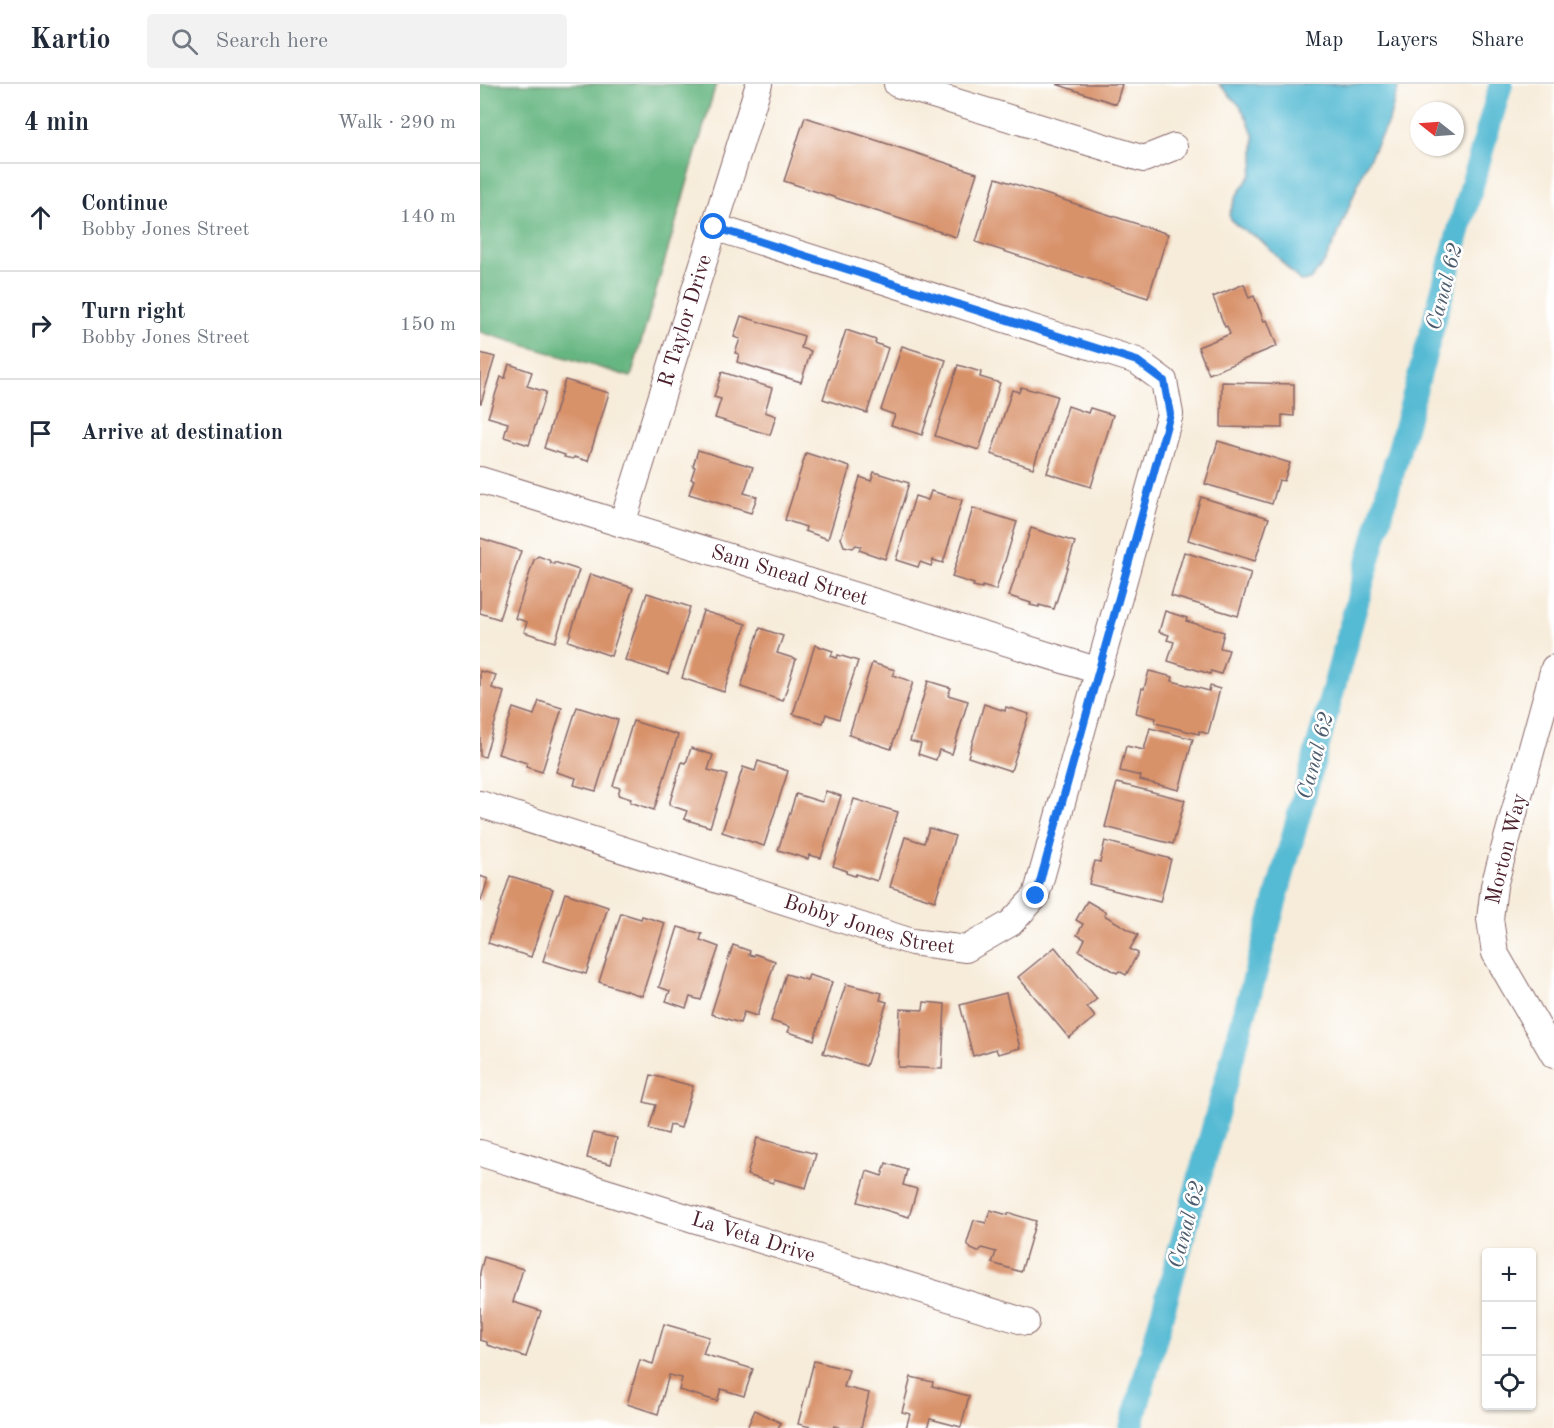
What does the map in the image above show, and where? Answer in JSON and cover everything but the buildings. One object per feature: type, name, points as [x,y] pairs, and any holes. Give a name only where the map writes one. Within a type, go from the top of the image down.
[{"type":"street","name":"R Taylor Drive","points":[[622,524],[759,84]]},
{"type":"street","points":[[897,84],[1144,159],[1174,147]]},
{"type":"street","name":"Bobby Jones Street","points":[[480,804],[912,942],[966,949],[1011,923],[1036,896],[1170,414],[1164,381],[1137,361],[714,227]]},
{"type":"street","name":"Sam Snead Street","points":[[480,480],[1099,671]]},
{"type":"street","name":"Morton Way","points":[[1553,672],[1494,886],[1490,919],[1495,953],[1554,1054]]},
{"type":"street","name":"La Veta Drive","points":[[480,1153],[1026,1323]]},
{"type":"green space","points":[[480,84],[716,84],[631,377],[480,332]]},
{"type":"water","points":[[1219,84],[1399,84],[1389,120],[1364,169],[1337,237],[1324,263],[1310,280],[1300,281],[1264,244],[1238,226],[1229,215],[1236,196],[1251,175],[1254,162],[1254,136],[1240,106]]},
{"type":"waterway","name":"Canal 62","points":[[1131,1428],[1501,84]]},
{"type":"route","points":[[714,227],[1137,361],[1164,381],[1170,414],[1036,896]]}]
